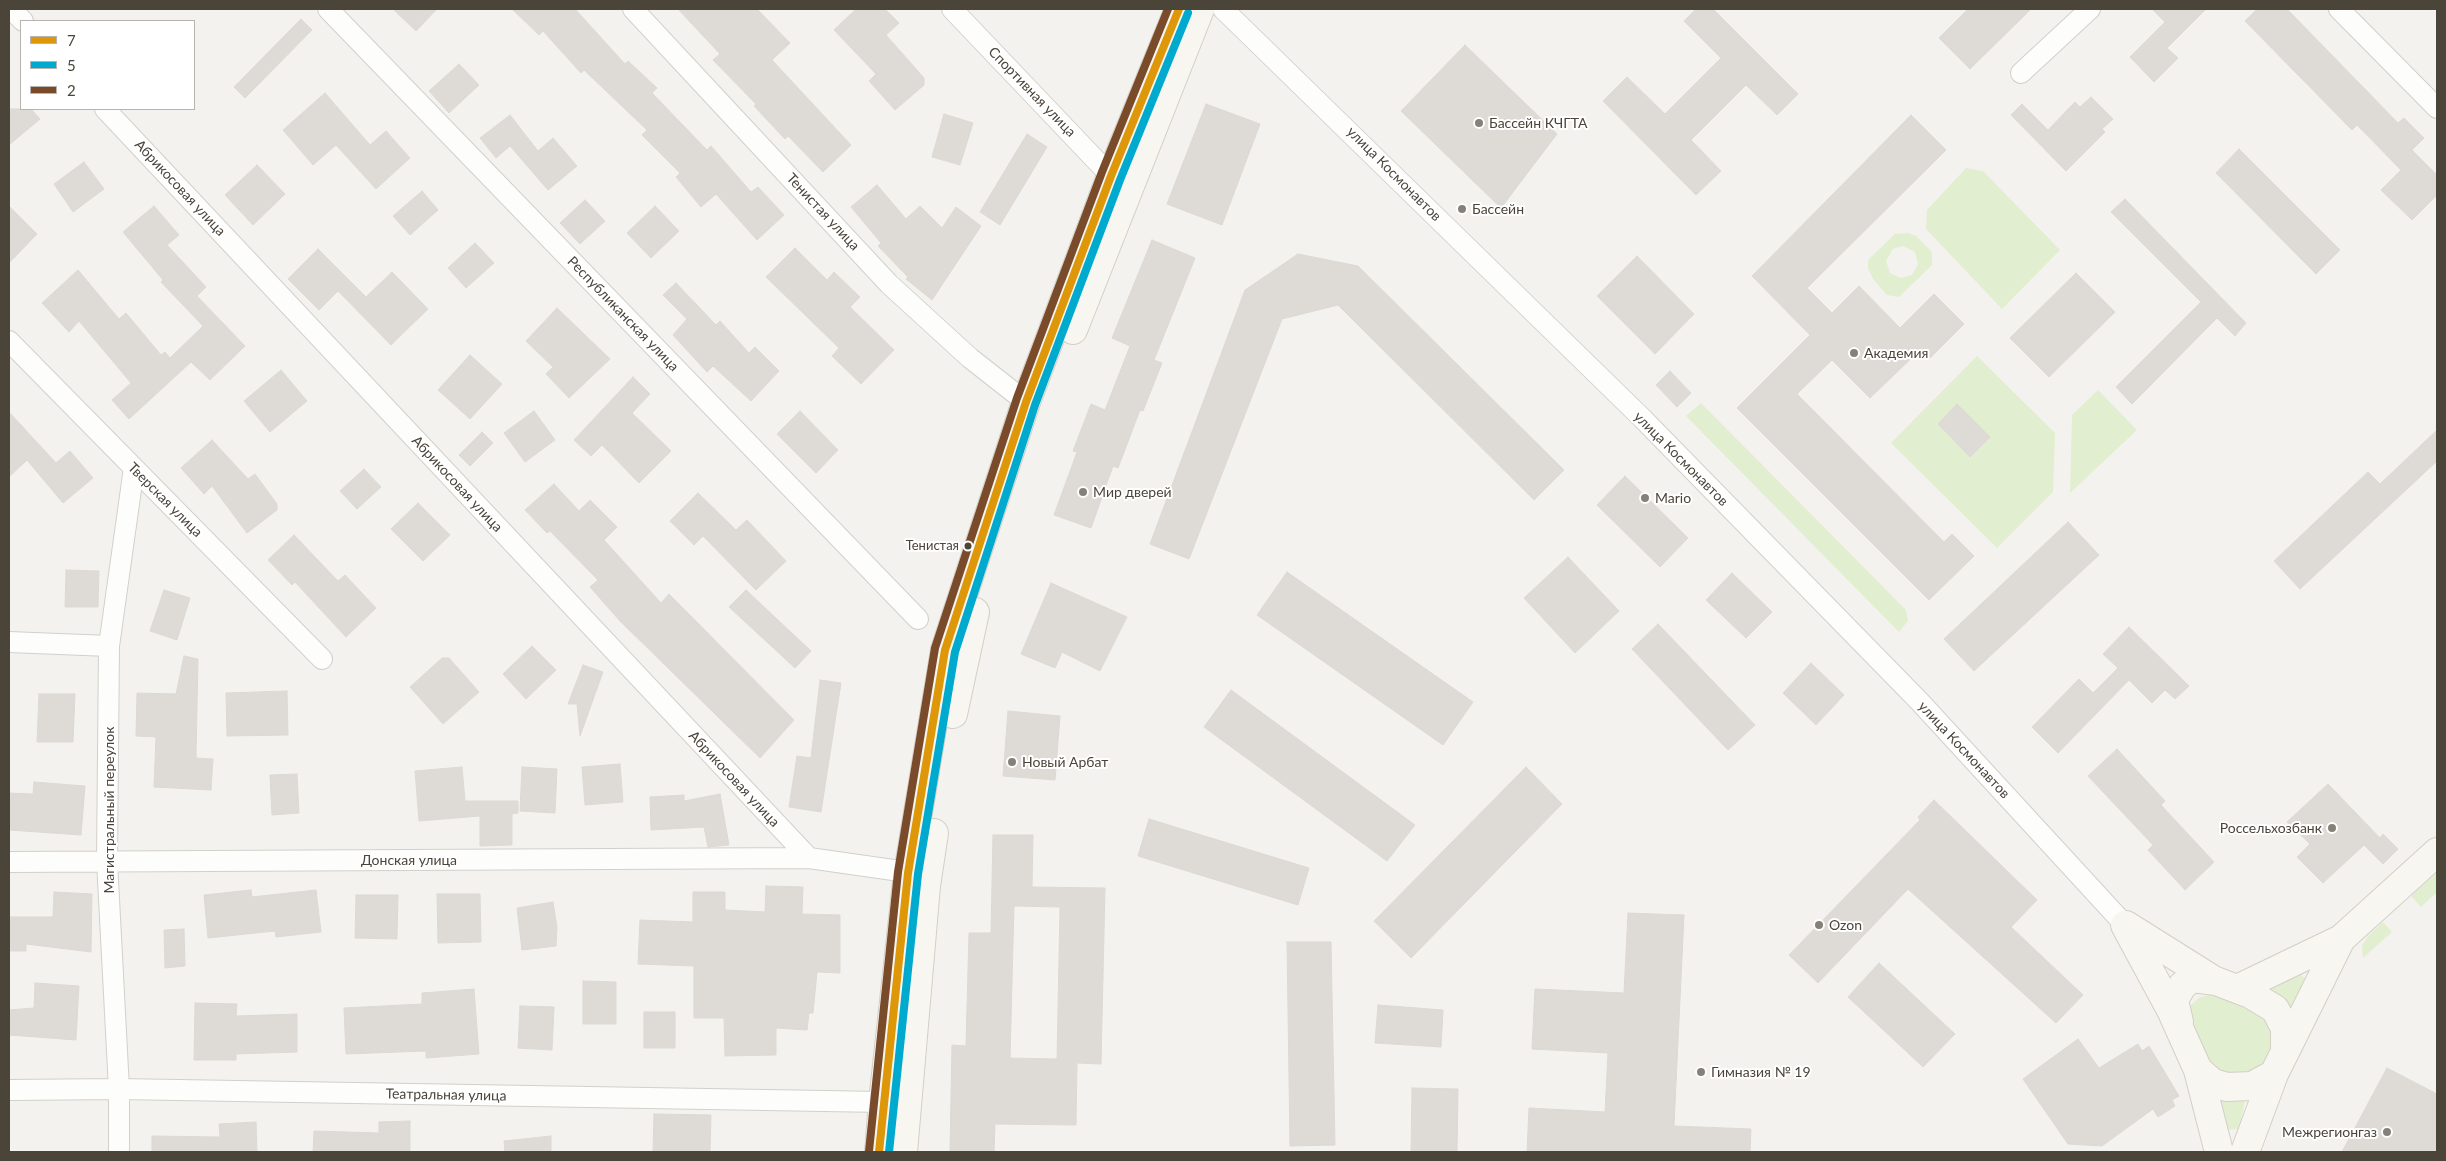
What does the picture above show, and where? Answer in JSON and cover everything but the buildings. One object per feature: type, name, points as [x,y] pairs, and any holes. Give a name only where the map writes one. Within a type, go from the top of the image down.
[{"type":"main road","points":[[880,1152],[883,1102],[918,874],[945,650],[1026,402],[1111,176],[1179,9]]},
{"type":"main road","points":[[904,1152],[918,874],[970,627],[1054,379],[1200,9]]},
{"type":"main road","name":"улица Космонавтов","points":[[2179,1026],[2174,1000],[2182,986],[2192,978],[2226,985],[2341,939],[2437,852]]},
{"type":"main road","name":"улица Космонавтов","points":[[2124,925],[2226,985],[2268,1003],[2275,1010],[2285,1028],[2279,1063]]},
{"type":"main road","name":"улица Космонавтов","points":[[2124,925],[2179,1026],[2198,1070],[2218,1152]]},
{"type":"main road","name":"улица Космонавтов","points":[[2245,1152],[2279,1063],[2341,939]]},
{"type":"main road","points":[[2198,1070],[2213,1083],[2227,1087],[2252,1086],[2279,1063]]},
{"type":"street","points":[[11,9],[22,20]]},
{"type":"street","name":"Республиканская улица","points":[[328,9],[918,619]]},
{"type":"street","name":"Тенистая улица","points":[[633,9],[889,284],[970,358],[1026,402]]},
{"type":"street","name":"Спортивная улица","points":[[952,9],[1111,176]]},
{"type":"street","name":"улица Космонавтов","points":[[1223,9],[1643,419],[1908,690],[2124,925]]},
{"type":"street","points":[[2021,73],[2090,9]]},
{"type":"street","points":[[2340,9],[2437,108]]},
{"type":"street","name":"Абрикосовая улица","points":[[106,110],[809,858]]},
{"type":"street","name":"Тверская улица","points":[[9,341],[322,659]]},
{"type":"street","name":"Магистральный переулок","points":[[119,1152],[119,1089],[107,861],[109,646],[134,468]]},
{"type":"street","points":[[9,642],[109,646]]},
{"type":"street","name":"Донская улица","points":[[9,862],[809,858],[918,874]]},
{"type":"street","name":"Театральная улица","points":[[9,1090],[119,1089],[883,1102]]},
{"type":"green space","points":[[1966,168],[1983,171],[2060,250],[2002,309],[1926,229],[1927,210]]},
{"type":"green space","points":[[1908,233],[1916,236],[1932,252],[1932,265],[1899,297],[1887,295],[1873,279],[1868,268],[1868,260],[1895,234]],"holes":[[[1903,246],[1915,252],[1918,264],[1912,275],[1901,278],[1890,273],[1886,261],[1893,249]]]},
{"type":"green space","points":[[1977,356],[2055,433],[2053,492],[1997,548],[1891,443]],"holes":[[[1957,405],[1970,457],[1938,424]]]},
{"type":"green space","points":[[2098,390],[2137,430],[2070,493],[2072,415]]},
{"type":"green space","points":[[1701,403],[1906,610],[1908,621],[1899,632],[1686,416]]},
{"type":"green space","points":[[2437,872],[2437,892],[2421,907],[2411,896]]},
{"type":"green space","points":[[2383,922],[2392,932],[2363,958],[2362,946],[2368,936]]},
{"type":"green space","points":[[2300,974],[2308,982],[2288,1016],[2266,990]]},
{"type":"green space","points":[[2215,994],[2259,1008],[2276,1035],[2266,1067],[2239,1079],[2211,1068],[2188,1015],[2191,1005],[2200,997]]},
{"type":"green space","points":[[2220,1095],[2246,1096],[2239,1129],[2226,1130]]},
{"type":"transit line","name":"2","points":[[869,1151],[898,872],[935,648],[1017,398],[1102,172],[1168,9]]},
{"type":"transit line","name":"7","points":[[879,1152],[908,873],[945,650],[1026,402],[1111,176],[1179,9]]},
{"type":"transit line","name":"5","points":[[889,1152],[918,874],[955,652],[1035,405],[1120,180],[1188,13]]},
{"type":"place","name":"Бассейн КЧГТА","points":[[1479,123]]},
{"type":"place","name":"Бассейн","points":[[1462,209]]},
{"type":"place","name":"Академия","points":[[1854,353]]},
{"type":"place","name":"Мир дверей","points":[[1083,492]]},
{"type":"place","name":"Mario","points":[[1645,498]]},
{"type":"place","name":"Тенистая","points":[[968,546]]},
{"type":"place","name":"Новый Арбат","points":[[1012,762]]},
{"type":"place","name":"Россельхозбанк","points":[[2332,828]]},
{"type":"place","name":"Ozon","points":[[1819,925]]},
{"type":"place","name":"Гимназия № 19","points":[[1701,1072]]},
{"type":"place","name":"Межрегионгаз","points":[[2387,1132]]}]
